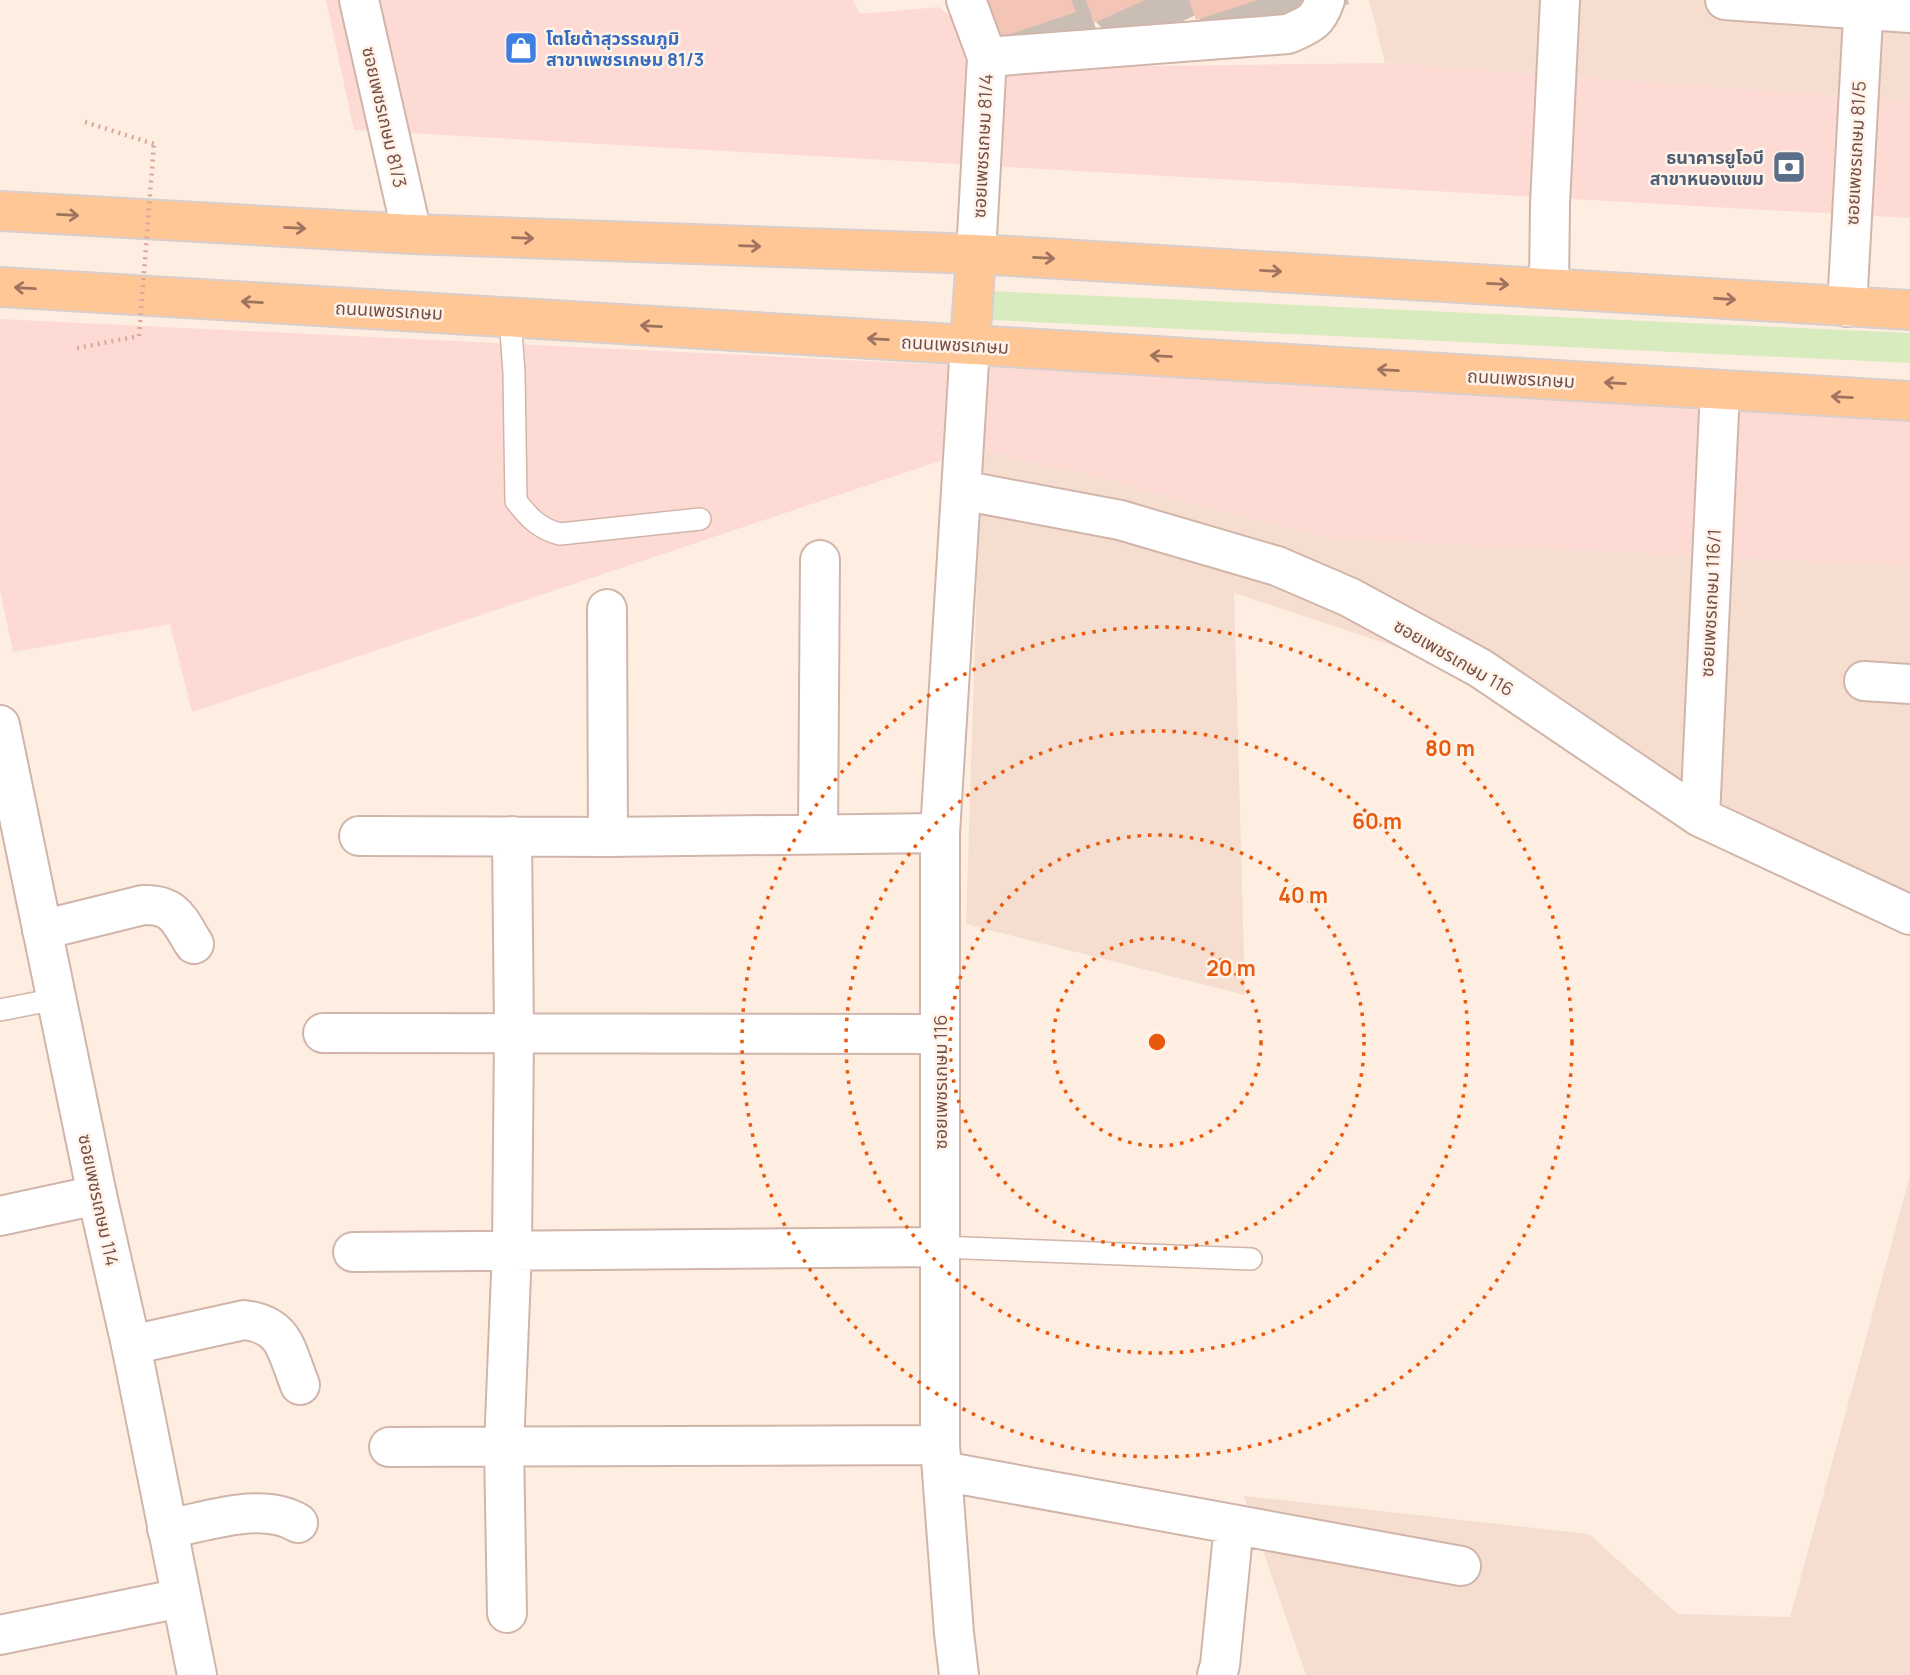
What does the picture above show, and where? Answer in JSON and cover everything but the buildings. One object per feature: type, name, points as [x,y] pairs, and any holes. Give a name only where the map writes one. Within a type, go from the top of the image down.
[{"type":"main road","points":[[0,211],[412,234],[976,254],[1910,310]]},
{"type":"main road","points":[[971,345],[976,254]]},
{"type":"main road","name":"ถนนเพชรเกษม","points":[[0,287],[1910,401]]},
{"type":"street","name":"ซอยเพชรเกษม 81/3","points":[[359,0],[412,234]]},
{"type":"street","name":"ซอยเพชรเกษม 81/4","points":[[966,0],[986,57],[976,254]]},
{"type":"street","points":[[986,57],[1288,34],[1305,27],[1319,16],[1325,0]]},
{"type":"street","points":[[1549,287],[1550,204],[1560,0]]},
{"type":"street","points":[[1725,0],[1864,5],[1910,13]]},
{"type":"street","name":"ซอยเพชรเกษม 81/5","points":[[1847,307],[1864,5]]},
{"type":"street","name":"ซอยเพชรเกษม 116","points":[[959,1675],[941,1458],[940,833],[971,345]]},
{"type":"street","name":"ซอยเพชรเกษม 116/1","points":[[1700,817],[1720,390]]},
{"type":"street","name":"ซอยเพชรเกษม 116","points":[[961,490],[1120,520],[1277,566],[1349,597],[1480,668],[1700,817],[1910,915]]},
{"type":"street","points":[[818,834],[820,560]]},
{"type":"street","points":[[607,609],[608,837]]},
{"type":"street","points":[[1864,681],[1910,684]]},
{"type":"street","name":"ซอยเพชรเกษม 114","points":[[0,725],[97,1195],[131,1345],[197,1675]]},
{"type":"street","points":[[359,836],[608,837],[940,833]]},
{"type":"street","points":[[507,1613],[504,1447],[512,1250],[512,836]]},
{"type":"street","points":[[42,930],[143,905],[156,905],[173,911],[194,944]]},
{"type":"street","points":[[323,1033],[940,1034]]},
{"type":"street","points":[[0,1216],[97,1195]]},
{"type":"street","points":[[353,1252],[940,1247]]},
{"type":"street","points":[[131,1345],[244,1321],[260,1322],[279,1333],[300,1385]]},
{"type":"street","points":[[389,1447],[504,1447],[941,1458],[1234,1524],[1461,1566]]},
{"type":"street","points":[[167,1529],[253,1512],[285,1515],[298,1522]]},
{"type":"street","points":[[1217,1675],[1234,1524]]},
{"type":"street","points":[[0,1635],[181,1598]]},
{"type":"lane","points":[[510,317],[514,373],[516,501],[528,516],[540,527],[560,534],[700,519]]},
{"type":"lane","points":[[0,1010],[56,999]]},
{"type":"lane","points":[[940,1247],[1251,1259]]},
{"type":"path","points":[[78,348],[139,336],[154,144],[85,122]]},
{"type":"shaded area","points":[[326,0],[853,0],[860,14],[939,7],[1011,68],[1385,63],[1910,101],[1910,218],[354,130]]},
{"type":"shaded area","points":[[1369,0],[1910,0],[1910,101],[1385,63]]},
{"type":"shaded area","points":[[0,319],[988,367],[1910,420],[1910,566],[1324,538],[1084,474],[981,450],[940,461],[192,712],[170,624],[13,652],[0,590]]},
{"type":"shaded area","points":[[981,450],[1084,474],[1324,538],[1910,566],[1910,896],[1411,652],[1234,593],[1245,995],[966,924]]},
{"type":"shaded area","points":[[1910,1176],[1910,1675],[1306,1675],[1244,1496],[1589,1534],[1678,1614],[1790,1617]]},
{"type":"green space","points":[[990,291],[1910,333],[1910,363],[991,320]]},
{"type":"place","name":"โตโยต้าสุวรรณภูมิ สาขาเพชรเกษม 81/3","points":[[521,48]]},
{"type":"place","name":"ธนาคารยูโอบี สาขาหนองแขม","points":[[1789,167]]}]
